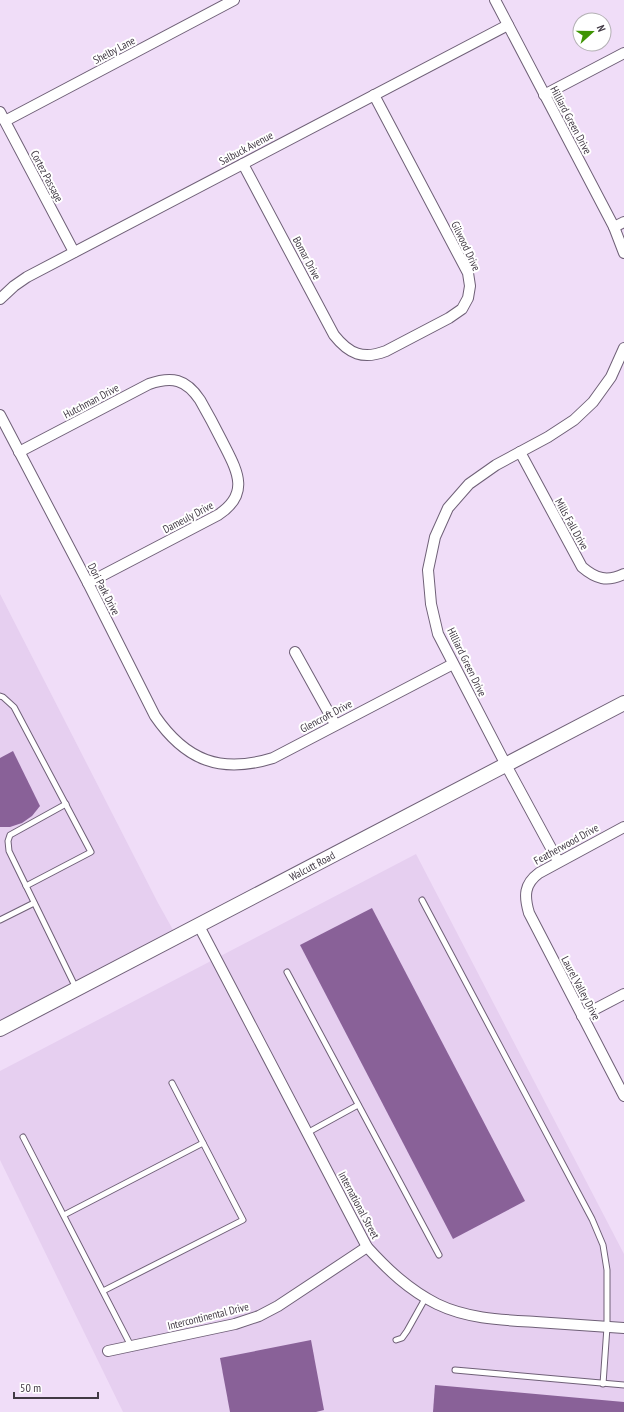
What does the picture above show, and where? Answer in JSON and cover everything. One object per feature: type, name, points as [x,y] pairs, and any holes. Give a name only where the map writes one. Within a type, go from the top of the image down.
[{"type":"street","name":"Shelby Lane","points":[[2,116],[234,0]]},
{"type":"street","name":"Hilliard Green Drive","points":[[495,0],[614,227],[624,253]]},
{"type":"street","name":"Salbuck Avenue","points":[[0,299],[14,286],[27,277],[508,25]]},
{"type":"street","points":[[544,95],[624,53]]},
{"type":"street","name":"Gilwood Drive","points":[[360,355],[377,355],[449,318],[462,309],[468,298],[470,286],[468,273],[374,95]]},
{"type":"street","name":"Cortez Passage","points":[[2,116],[74,252]]},
{"type":"street","name":"Bomar Drive","points":[[243,164],[334,335],[341,345],[360,355]]},
{"type":"street","points":[[614,227],[624,222]]},
{"type":"street","name":"Hilliard Green Drive","points":[[558,861],[438,634],[431,604],[428,570],[436,537],[448,508],[469,484],[496,465],[548,437],[574,420],[593,402],[611,377],[624,348]]},
{"type":"street","name":"Hutchman Drive","points":[[19,452],[149,384],[162,379],[176,380]]},
{"type":"street","name":"Dameuly Drive","points":[[88,583],[218,515],[229,507],[237,494],[238,486],[236,468],[200,400],[190,387],[176,380]]},
{"type":"street","name":"Dori Park Drive","points":[[0,415],[88,583],[155,716],[164,730],[176,742],[190,753],[204,759]]},
{"type":"street","name":"Mills Fall Drive","points":[[520,452],[582,567],[590,574],[600,578],[617,577],[624,574]]},
{"type":"street","points":[[295,652],[335,724]]},
{"type":"street","name":"Glencroft Drive","points":[[204,759],[221,764],[238,765],[256,763],[273,758],[335,724],[453,664]]},
{"type":"street","name":"Walcutt Road","points":[[0,1029],[624,703]]},
{"type":"street","name":"Featherwood Drive","points":[[527,889],[532,878],[539,872],[624,827]]},
{"type":"street","name":"Laurel Valley Drive","points":[[527,889],[525,901],[528,914],[624,1096]]},
{"type":"street","name":"International Street","points":[[199,926],[367,1247],[389,1271],[410,1288],[438,1305],[467,1315],[487,1318],[624,1328]]},
{"type":"street","points":[[582,1016],[624,994]]},
{"type":"street","name":"Intercontinental Drive","points":[[108,1351],[235,1324],[259,1316],[278,1306],[367,1247]]},
{"type":"lane","points":[[0,696],[14,706],[91,852],[26,886]]},
{"type":"lane","points":[[66,804],[10,835],[8,841],[9,851],[77,989]]},
{"type":"lane","points":[[422,900],[592,1219],[603,1245],[607,1270],[607,1327],[603,1384]]},
{"type":"lane","points":[[0,920],[34,903]]},
{"type":"lane","points":[[287,972],[439,1255]]},
{"type":"lane","points":[[103,1291],[244,1220],[172,1082]]},
{"type":"lane","points":[[307,1133],[358,1105]]},
{"type":"lane","points":[[23,1137],[131,1346]]},
{"type":"lane","points":[[64,1215],[203,1143]]},
{"type":"lane","points":[[396,1340],[402,1338],[407,1331],[426,1298]]},
{"type":"lane","points":[[455,1370],[624,1386]]},
{"type":"shaded area","points":[[0,594],[158,903],[177,937],[0,1029]]},
{"type":"shaded area","points":[[416,854],[624,1254],[624,1412],[123,1412],[0,1160],[0,1071]]},
{"type":"building","points":[[13,751],[40,806],[32,816],[22,823],[10,827],[0,827],[0,758]]},
{"type":"building","points":[[372,908],[525,1201],[453,1239],[300,945]]},
{"type":"building","points":[[311,1340],[324,1410],[316,1412],[230,1412],[220,1358]]},
{"type":"building","points":[[435,1385],[624,1402],[624,1412],[433,1412]]}]
